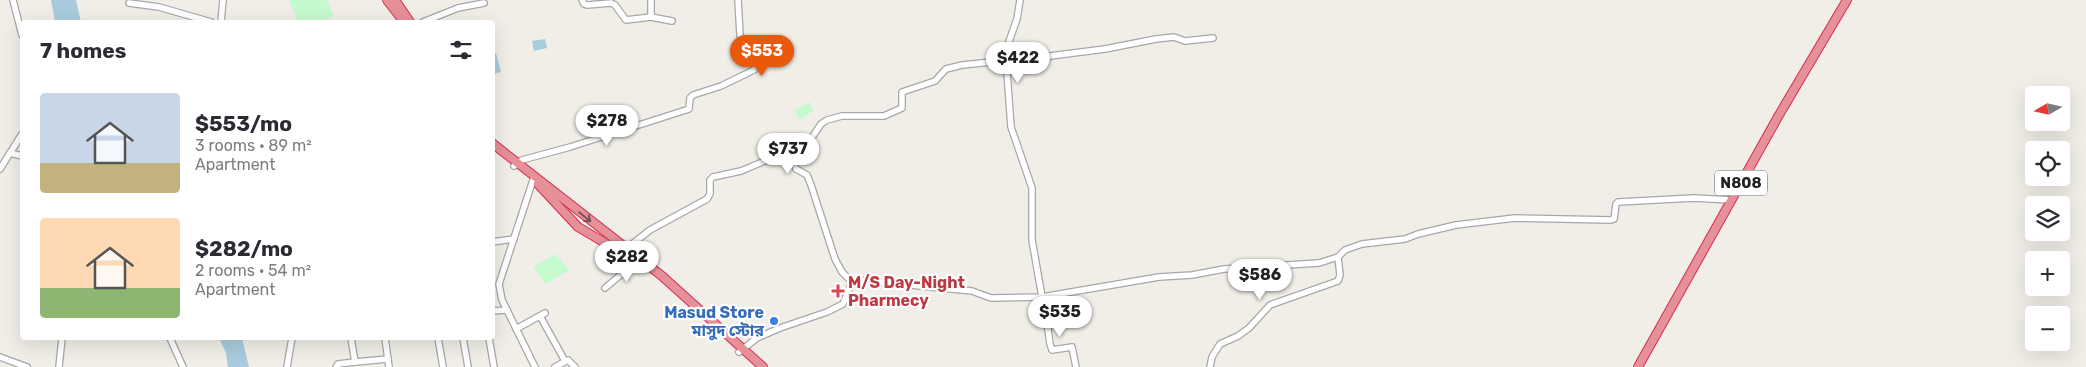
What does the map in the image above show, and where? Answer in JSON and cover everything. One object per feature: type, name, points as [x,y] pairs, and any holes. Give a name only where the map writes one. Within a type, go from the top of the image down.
[{"type":"highway","points":[[387,0],[402,20]]},
{"type":"highway","points":[[395,0],[409,20]]},
{"type":"highway","name":"N808","points":[[1638,367],[1731,200],[1847,0]]},
{"type":"highway","points":[[495,146],[534,179],[572,206],[626,249],[740,350],[763,367]]},
{"type":"highway","points":[[495,151],[516,164]]},
{"type":"highway","points":[[534,179],[578,227],[602,243],[634,258]]},
{"type":"highway","points":[[740,350],[756,367]]},
{"type":"street","points":[[13,0],[20,27]]},
{"type":"street","points":[[221,20],[223,0]]},
{"type":"street","points":[[582,0],[587,5],[611,3],[618,8],[626,20],[651,17],[672,20]]},
{"type":"street","points":[[651,0],[651,17]]},
{"type":"street","points":[[516,164],[655,122],[689,109],[690,98],[693,95],[721,86],[754,70],[755,65],[740,35],[738,0]]},
{"type":"street","points":[[1020,0],[1018,19],[1002,61],[1007,72],[1011,127],[1032,188],[1032,240],[1051,349],[1072,347],[1076,367]]},
{"type":"street","points":[[428,20],[458,8],[484,2]]},
{"type":"street","points":[[129,3],[159,8],[204,20]]},
{"type":"street","points":[[626,249],[650,230],[707,199],[710,194],[710,180],[713,178],[741,171],[791,153],[809,142],[821,124],[827,120],[842,116],[884,116],[902,108],[902,92],[935,80],[946,69],[962,65],[1002,61],[1042,63],[1050,56],[1104,49],[1174,36],[1185,41],[1213,38]]},
{"type":"street","points":[[0,169],[10,153],[20,143]]},
{"type":"street","points":[[10,153],[20,156]]},
{"type":"street","points":[[791,153],[796,169],[807,175],[835,260],[842,272],[852,282]]},
{"type":"street","points":[[534,179],[499,284],[499,291],[535,367]]},
{"type":"street","points":[[852,282],[866,279],[940,289],[972,291],[991,298],[1042,297],[1224,269],[1305,264],[1338,257],[1346,250],[1362,244],[1405,239],[1456,225],[1515,218],[1611,220],[1614,219],[1618,202],[1694,198],[1731,200]]},
{"type":"street","points":[[495,242],[514,239]]},
{"type":"street","points":[[1210,367],[1212,357],[1220,344],[1244,332],[1270,305],[1338,281],[1340,275],[1338,257]]},
{"type":"street","points":[[605,288],[634,258]]},
{"type":"street","points":[[740,350],[757,338],[827,312],[843,304],[852,282]]},
{"type":"street","points":[[495,311],[507,310]]},
{"type":"street","points":[[516,329],[543,314],[566,361]]},
{"type":"street","points":[[59,367],[62,340]]},
{"type":"street","points":[[171,340],[183,367]]},
{"type":"street","points":[[287,367],[292,340]]},
{"type":"street","points":[[351,340],[355,362]]},
{"type":"street","points":[[385,340],[389,367]]},
{"type":"street","points":[[438,340],[442,367]]},
{"type":"street","points":[[463,340],[468,367]]},
{"type":"street","points":[[489,340],[494,367]]},
{"type":"street","points":[[0,357],[27,367]]},
{"type":"street","points":[[336,367],[338,364],[355,362],[362,364],[388,359]]},
{"type":"street","points":[[555,367],[570,360],[575,367]]},
{"type":"green space","points":[[289,0],[327,0],[334,16],[323,20],[297,20]]},
{"type":"green space","points":[[809,102],[814,110],[800,120],[794,111]]},
{"type":"green space","points":[[555,254],[570,270],[545,284],[534,267]]},
{"type":"water","points":[[51,0],[76,0],[81,20],[55,20]]},
{"type":"water","points":[[545,39],[547,48],[534,51],[532,41]]},
{"type":"water","points":[[495,54],[501,72],[495,74]]},
{"type":"water","points":[[220,340],[242,340],[249,367],[228,367],[226,353]]},
{"type":"place","name":"M/S Day-Night Pharmecy","points":[[838,291]]},
{"type":"place","name":"Masud Store মাসুদ স্টোর","points":[[774,321]]}]
